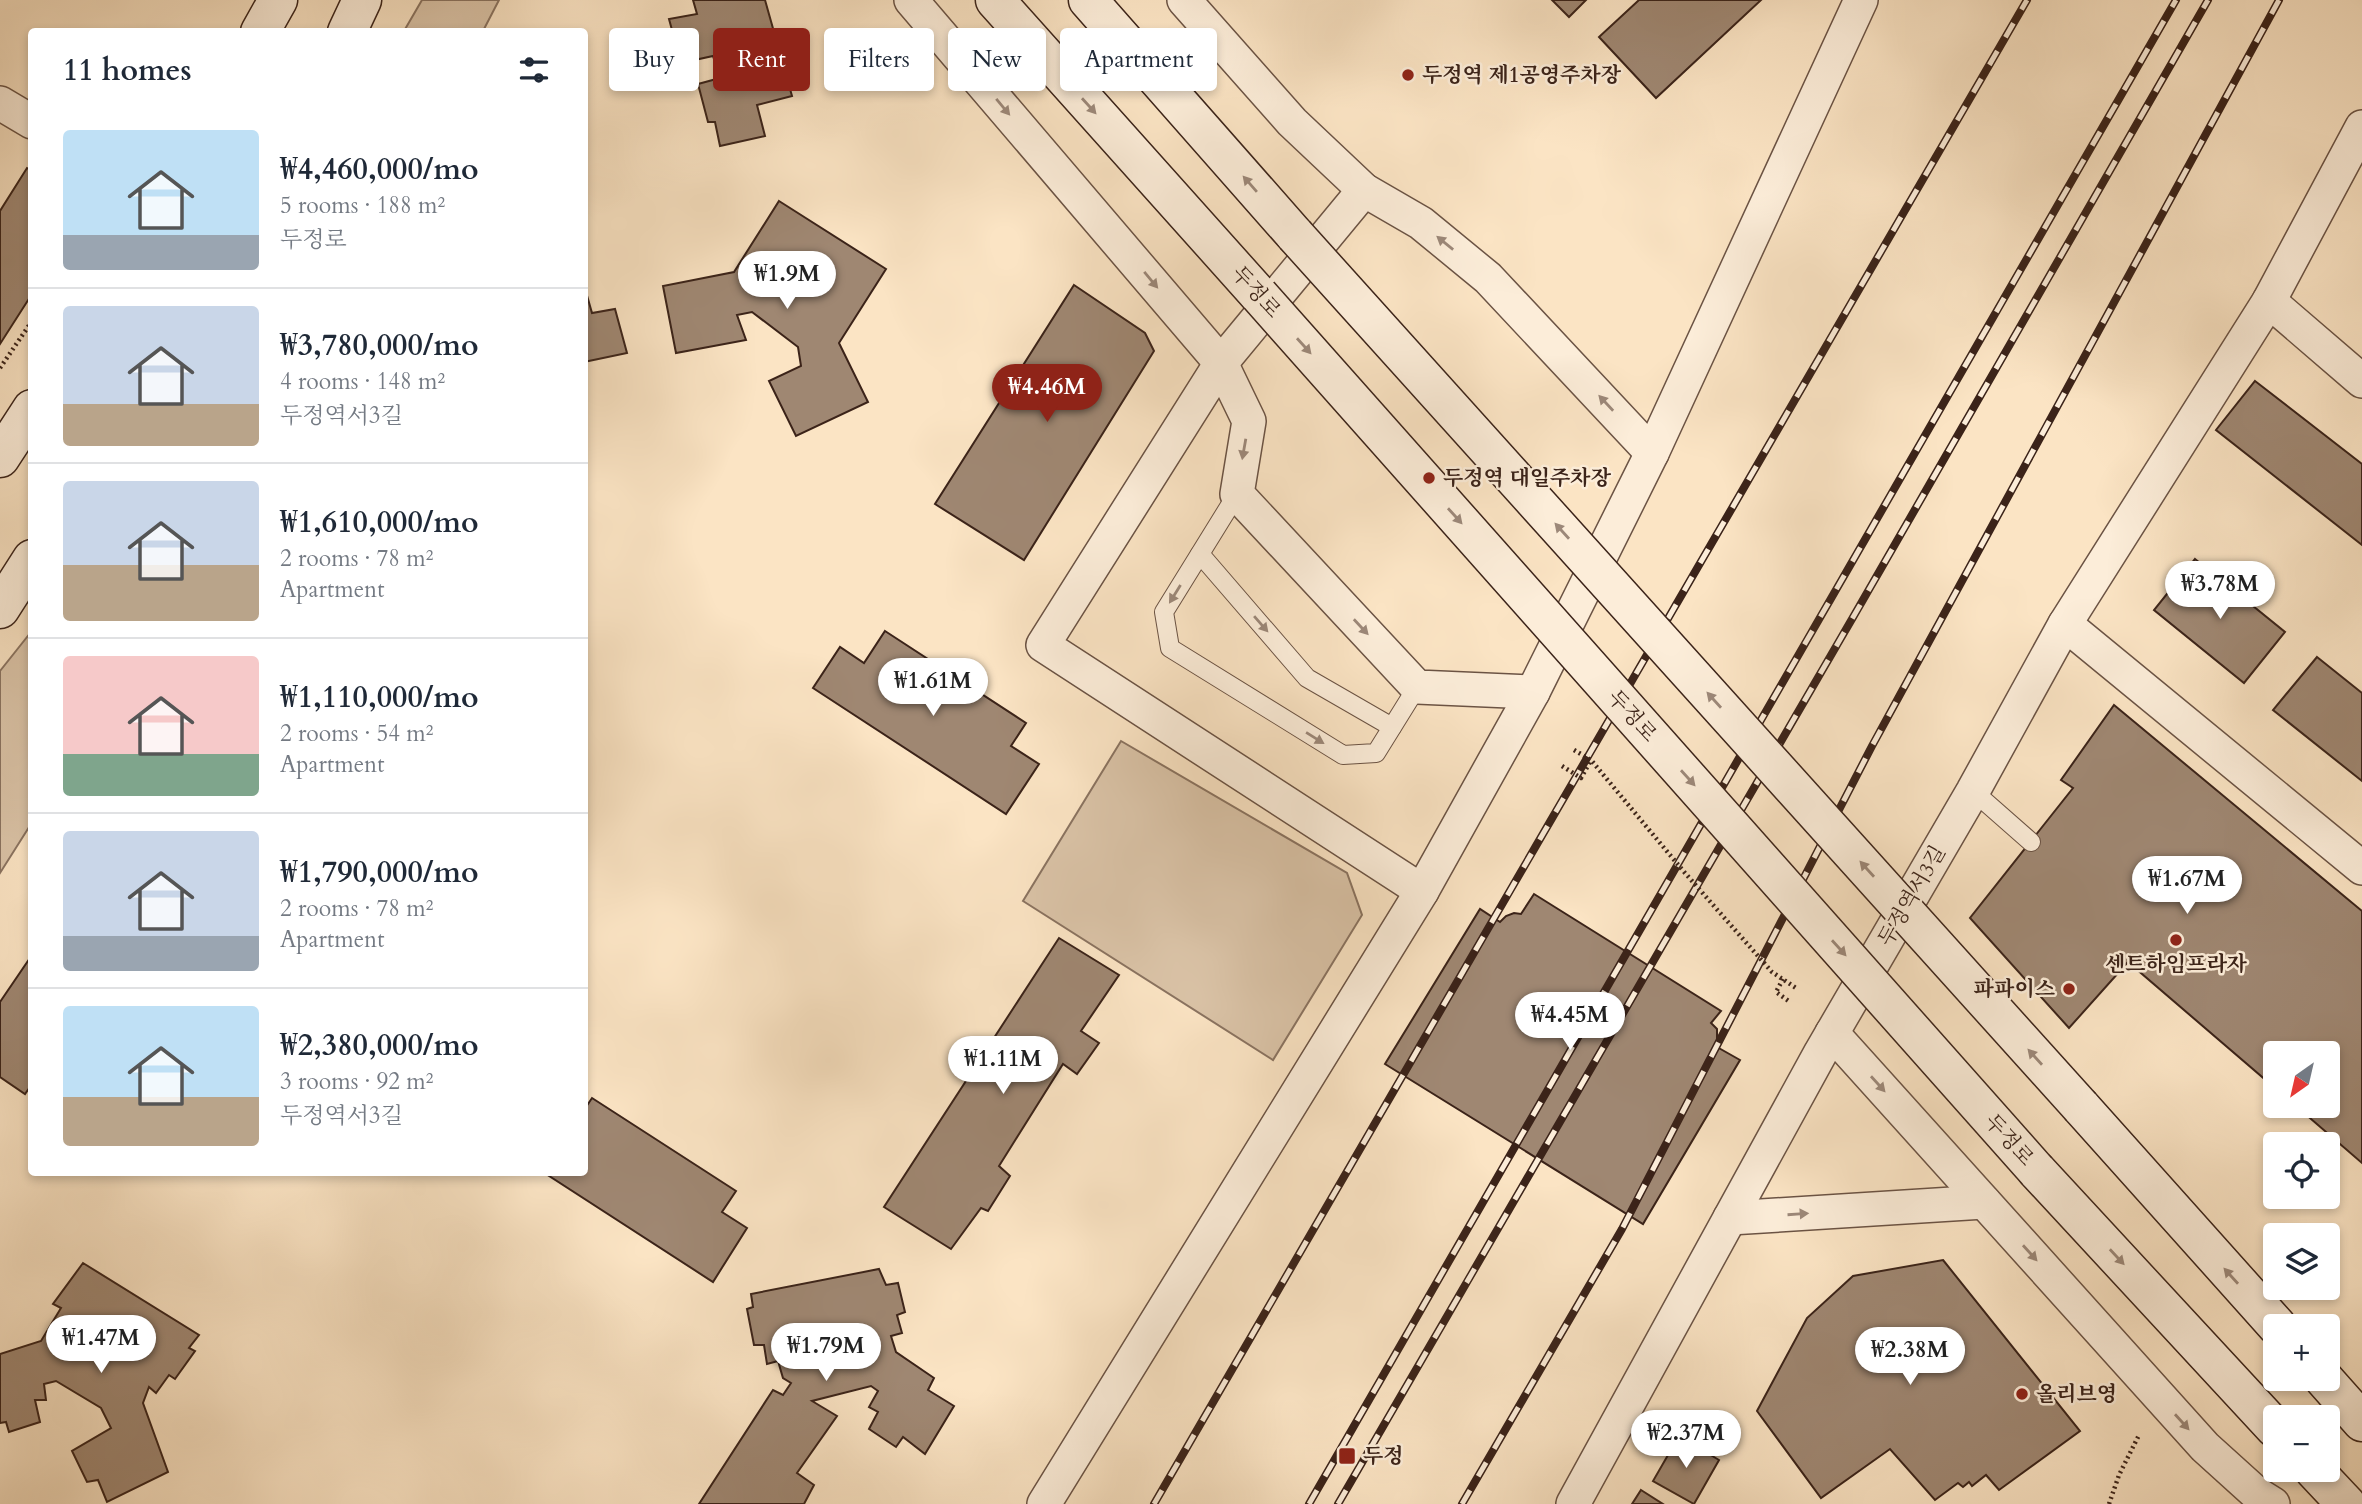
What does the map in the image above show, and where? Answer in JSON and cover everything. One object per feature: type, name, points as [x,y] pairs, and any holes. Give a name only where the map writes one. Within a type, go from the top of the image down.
[{"type":"street","points":[[262,28],[278,0]]},
{"type":"street","points":[[349,28],[362,0]]},
{"type":"street","points":[[911,0],[1221,363],[1249,421],[1237,494],[1417,687],[1533,692]]},
{"type":"street","name":"두정로","points":[[995,0],[2037,1171],[2263,1414]]},
{"type":"street","points":[[1088,0],[1295,235],[2266,1314]]},
{"type":"street","points":[[1184,0],[1292,122],[1364,190],[1421,223],[1488,278],[1652,453]]},
{"type":"street","points":[[1044,1504],[1422,891],[1533,692],[1652,453],[1861,0]]},
{"type":"street","points":[[0,103],[28,120]]},
{"type":"street","name":"두정역서3길","points":[[1573,1504],[1832,1033],[1973,791],[2064,624],[2269,301],[2362,127]]},
{"type":"street","points":[[1364,190],[1221,363],[1043,645],[1422,891]]},
{"type":"street","points":[[2269,301],[2362,381]]},
{"type":"street","points":[[0,458],[28,415]]},
{"type":"street","points":[[0,609],[28,565]]},
{"type":"street","points":[[2064,624],[2362,868]]},
{"type":"street","points":[[1832,1033],[2205,1447],[2273,1504]]},
{"type":"street","points":[[1730,1219],[1984,1202]]},
{"type":"street","points":[[2335,1391],[2362,1422]]},
{"type":"street","points":[[2325,1482],[2346,1504]]},
{"type":"lane","points":[[1237,494],[1164,612],[1170,649],[1343,755],[1376,752],[1417,687]]},
{"type":"lane","points":[[1200,554],[1307,678],[1392,727]]},
{"type":"lane","points":[[1973,791],[2031,842]]},
{"type":"path","points":[[0,368],[28,327]]},
{"type":"path","points":[[1574,750],[1591,760],[1772,972],[1796,988]]},
{"type":"path","points":[[1562,766],[1581,778],[1591,760]]},
{"type":"path","points":[[1783,979],[1776,992],[1790,1002]]},
{"type":"path","points":[[2109,1504],[2119,1475],[2146,1425]]},
{"type":"shaded area","points":[[422,0],[499,0],[485,28],[406,28]]},
{"type":"shaded area","points":[[28,636],[28,829],[0,873],[0,671]]},
{"type":"shaded area","points":[[1121,741],[1347,873],[1362,915],[1273,1060],[1023,901]]},
{"type":"building","points":[[693,0],[765,0],[773,28],[713,28],[713,56],[699,59],[699,28],[671,28],[669,19],[697,14]]},
{"type":"building","points":[[1552,0],[1586,0],[1569,17]]},
{"type":"building","points":[[1639,0],[1761,0],[1656,98],[1599,37]]},
{"type":"building","points":[[713,80],[713,91],[791,91],[792,96],[757,105],[765,136],[720,146],[715,122],[708,122],[699,84]]},
{"type":"building","points":[[28,169],[28,300],[0,344],[0,211]]},
{"type":"building","points":[[779,201],[886,269],[839,343],[868,402],[796,436],[769,381],[801,366],[798,347],[752,312],[737,315],[746,340],[676,353],[663,286],[734,272]]},
{"type":"building","points":[[1074,285],[1145,333],[1154,351],[1024,560],[935,504]]},
{"type":"building","points":[[588,299],[592,313],[615,309],[627,353],[588,361]]},
{"type":"building","points":[[2255,381],[2362,464],[2362,545],[2216,430]]},
{"type":"building","points":[[2195,559],[2285,632],[2244,683],[2154,610]]},
{"type":"building","points":[[885,631],[1026,723],[1011,746],[1039,764],[1006,814],[813,688],[840,647],[864,663]]},
{"type":"building","points":[[2317,657],[2362,693],[2362,781],[2273,710]]},
{"type":"building","name":"센트하임프라자","points":[[2114,705],[2362,911],[2362,1163],[2340,1144],[2340,1132],[2326,1132],[2310,1118],[2340,1118],[2340,1041],[2263,1041],[2263,1078],[2128,962],[2069,1028],[1970,918],[2073,788],[2061,780]]},
{"type":"building","points":[[1534,894],[1721,1011],[1711,1023],[1717,1029],[1717,1047],[1740,1060],[1643,1224],[1385,1064],[1480,909],[1500,922],[1506,916],[1521,914]]},
{"type":"building","points":[[1059,938],[1119,975],[1081,1031],[1099,1043],[1077,1074],[1063,1064],[999,1166],[1010,1176],[988,1211],[981,1208],[951,1249],[884,1207]]},
{"type":"building","points":[[28,961],[28,1090],[25,1094],[0,1077],[0,1002]]},
{"type":"building","points":[[592,1098],[736,1191],[722,1212],[747,1228],[713,1282],[549,1176],[588,1176],[588,1104]]},
{"type":"building","points":[[1943,1260],[2080,1431],[1999,1490],[1986,1475],[1972,1486],[1969,1482],[1963,1487],[1958,1483],[1935,1500],[1890,1449],[1821,1498],[1757,1411],[1807,1318],[1853,1276]]},
{"type":"building","points":[[83,1263],[199,1335],[189,1348],[195,1351],[175,1379],[169,1375],[156,1393],[149,1387],[143,1403],[168,1472],[107,1502],[98,1480],[87,1482],[72,1451],[111,1428],[101,1408],[56,1381],[44,1384],[46,1400],[35,1400],[40,1422],[9,1432],[6,1422],[0,1423],[0,1354],[41,1341],[61,1308],[53,1304]]},
{"type":"building","points":[[879,1269],[886,1285],[898,1283],[905,1312],[897,1315],[902,1333],[891,1336],[896,1352],[934,1378],[928,1390],[954,1406],[925,1454],[903,1437],[896,1447],[869,1429],[878,1412],[869,1407],[878,1391],[871,1386],[812,1401],[837,1416],[797,1473],[814,1485],[804,1504],[699,1504],[773,1390],[783,1395],[791,1383],[783,1378],[778,1361],[767,1364],[764,1345],[754,1345],[747,1309],[753,1307],[751,1294]]},
{"type":"building","points":[[1679,1436],[1719,1460],[1694,1504],[1653,1481]]},
{"type":"building","points":[[1641,1490],[1663,1504],[1632,1504]]},
{"type":"railway","points":[[1154,1504],[2027,0]]},
{"type":"railway","points":[[1309,1504],[2176,0]]},
{"type":"railway","points":[[1338,1504],[2208,0]]},
{"type":"railway","points":[[1462,1504],[1622,1229],[1872,746],[2279,0]]},
{"type":"place","name":"두정역 제1공영주차장","points":[[1408,75]]},
{"type":"place","name":"두정역 대일주차장","points":[[1429,478]]},
{"type":"place","name":"센트하임프라자","points":[[2176,940]]},
{"type":"place","name":"파파이스","points":[[2069,989]]},
{"type":"place","name":"올리브영","points":[[2022,1394]]},
{"type":"place","name":"두정","points":[[1347,1456]]}]
